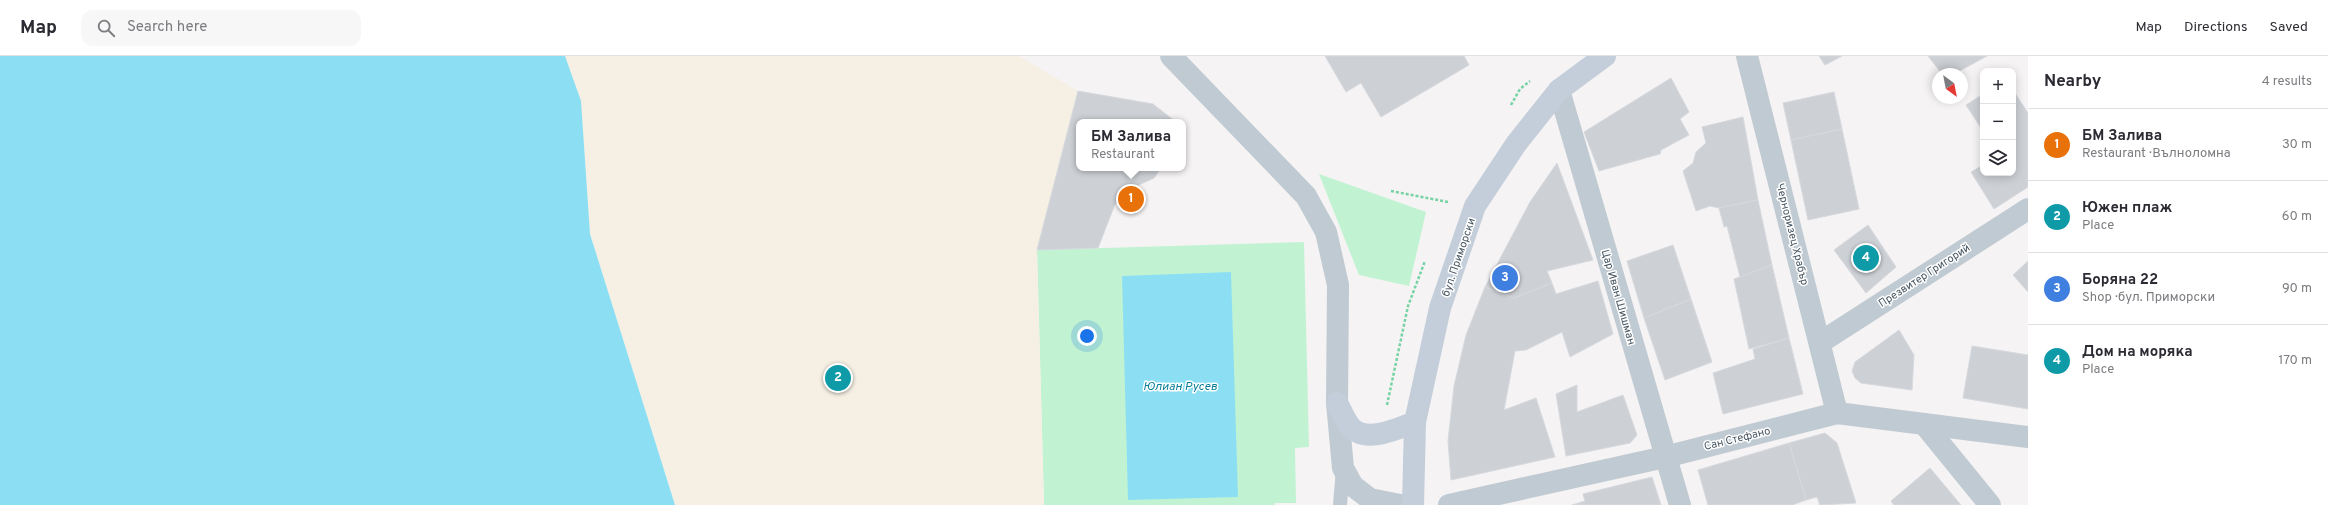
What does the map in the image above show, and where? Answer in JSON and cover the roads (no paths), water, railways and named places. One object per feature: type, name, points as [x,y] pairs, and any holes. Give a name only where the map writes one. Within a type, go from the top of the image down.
[{"type":"main road","name":"бул. Приморски","points":[[1413,505],[1415,422],[1440,308],[1475,206],[1516,144],[1559,90],[1605,56]]},
{"type":"main road","points":[[1337,403],[1349,426],[1365,434],[1380,435],[1415,422]]},
{"type":"street","name":"Черноризец Храбър","points":[[1747,56],[1821,342],[1837,413]]},
{"type":"street","points":[[1178,63],[1306,196],[1326,232],[1338,285],[1337,403],[1343,468],[1353,486],[1370,499],[1400,505]]},
{"type":"street","name":"Цар Иван Шишман","points":[[1559,90],[1680,505]]},
{"type":"street","name":"Презвитер Григорий","points":[[1821,342],[2028,209]]},
{"type":"street","name":"Сан Стефано","points":[[1449,505],[1665,457],[1837,413],[2028,437]]},
{"type":"street","points":[[1924,424],[1990,505]]},
{"type":"lane","points":[[1340,505],[1343,468]]},
{"type":"water","points":[[0,56],[565,56],[581,101],[590,234],[675,505],[0,505]]},
{"type":"water","name":"Юлиан Русев","points":[[1231,272],[1238,497],[1128,500],[1122,276]]},
{"type":"place","name":"БМ Залива","points":[[1131,199]]},
{"type":"place","name":"Дом на моряка","points":[[1866,258]]},
{"type":"place","name":"Боряна 22","points":[[1505,278]]},
{"type":"place","name":"Южен плаж","points":[[838,378]]}]
